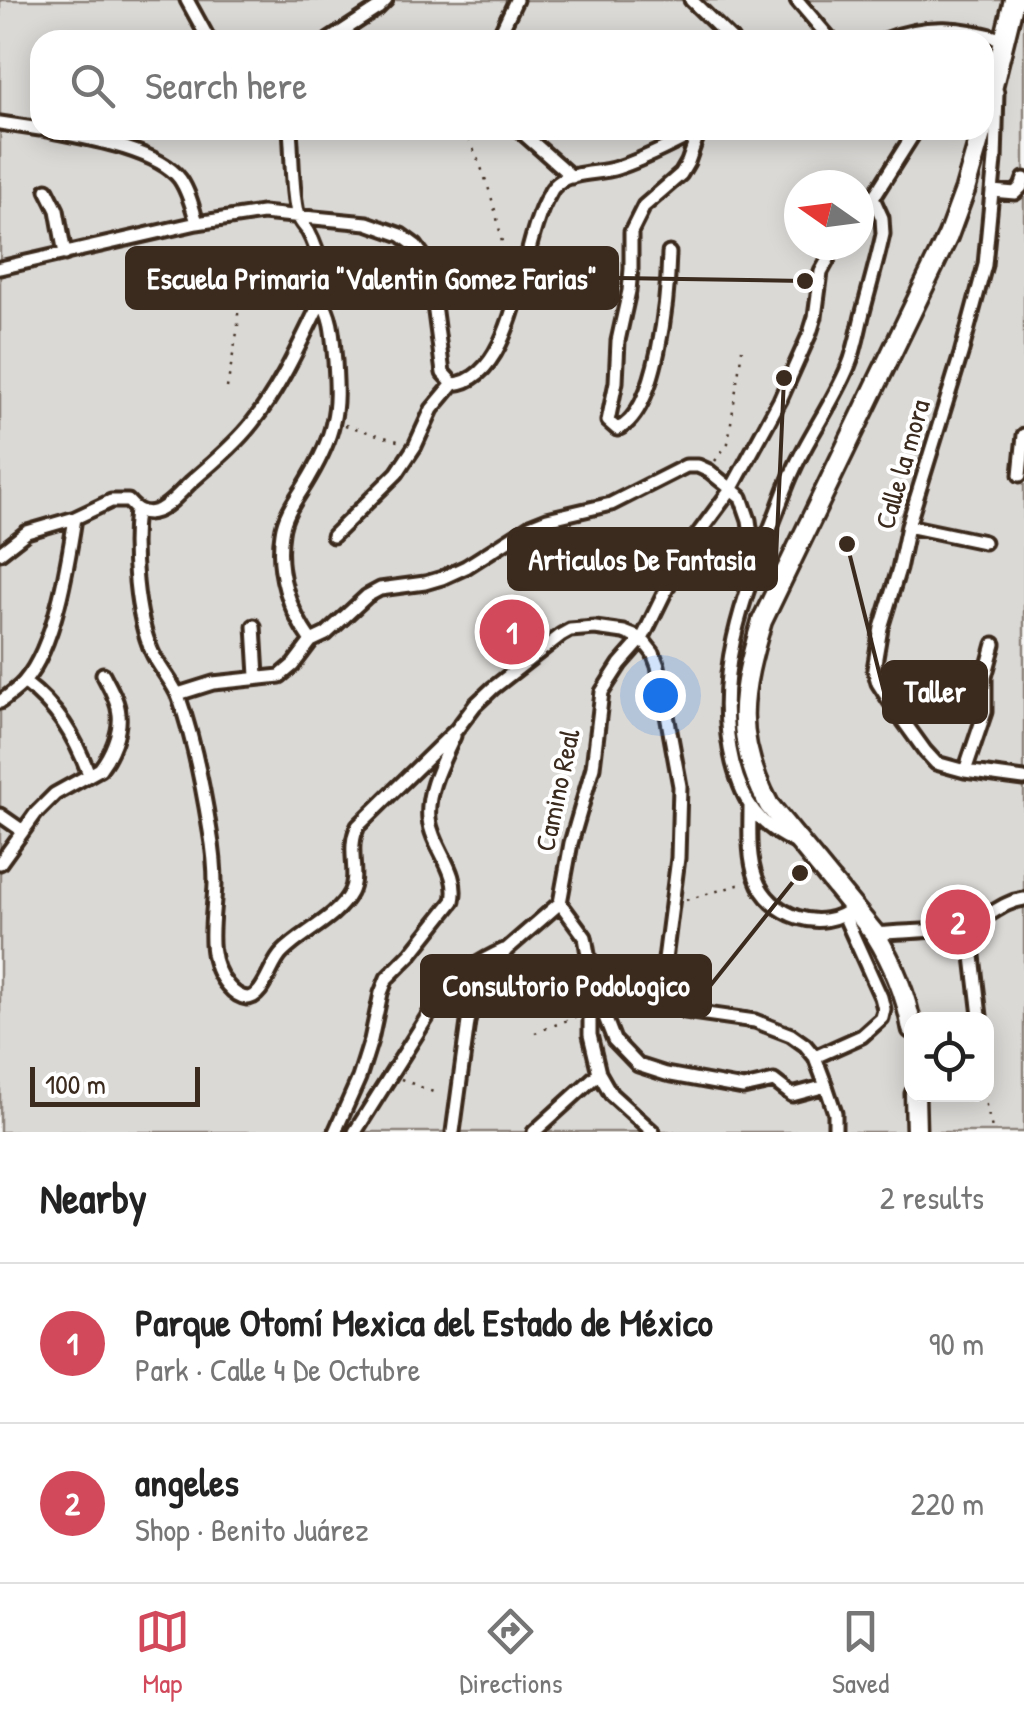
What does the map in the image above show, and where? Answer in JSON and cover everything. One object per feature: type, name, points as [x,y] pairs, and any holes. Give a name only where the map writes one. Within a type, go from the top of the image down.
[{"type":"main road","points":[[994,81],[1014,0]]},
{"type":"main road","points":[[908,1012],[887,953],[875,934],[848,911],[768,805],[749,762],[743,730],[744,696],[762,621],[948,236],[979,140]]},
{"type":"main road","points":[[916,1102],[916,1132]]},
{"type":"street","points":[[187,0],[204,30]]},
{"type":"street","points":[[344,30],[386,0]]},
{"type":"street","points":[[502,30],[516,0]]},
{"type":"street","points":[[690,0],[722,30]]},
{"type":"street","points":[[797,0],[822,30]]},
{"type":"street","points":[[994,38],[1005,40]]},
{"type":"street","name":"Calle la mora","points":[[996,73],[996,138],[985,266],[908,526],[874,669],[878,683],[936,763],[965,772],[1024,779]]},
{"type":"street","points":[[0,123],[30,127]]},
{"type":"street","points":[[92,140],[119,146],[178,176],[198,224]]},
{"type":"street","points":[[0,553],[26,532],[75,518],[111,500],[128,501],[146,514],[164,507],[239,438],[277,387],[321,301],[322,268],[297,216],[291,140]]},
{"type":"street","points":[[531,140],[572,177]]},
{"type":"street","points":[[333,536],[398,473],[432,409],[454,384],[472,380],[498,347],[543,206],[558,183],[621,167],[679,140]]},
{"type":"street","points":[[669,254],[651,381],[640,408],[630,421],[617,428],[608,421],[632,268],[630,232],[644,206],[681,174],[696,140]]},
{"type":"street","points":[[874,195],[910,140]]},
{"type":"street","points":[[992,191],[1015,193],[1024,179]]},
{"type":"street","points":[[47,190],[58,210],[65,254]]},
{"type":"street","points":[[800,844],[768,827],[750,807],[734,769],[725,731],[725,695],[730,656],[755,564],[792,472],[849,366],[856,343],[884,234],[874,202]]},
{"type":"street","points":[[2,271],[198,224],[262,214],[368,223],[401,235],[424,257],[430,274],[443,373],[454,384]]},
{"type":"street","name":"Camino Real","points":[[560,903],[571,843],[593,767],[602,692],[642,639],[690,543],[732,488],[794,372],[815,317],[821,272],[828,260]]},
{"type":"street","points":[[191,289],[238,277],[271,276],[302,286],[321,301],[329,319],[334,350],[334,422],[323,452],[288,512],[281,539],[288,599],[311,641]]},
{"type":"street","points":[[1020,475],[1024,435]]},
{"type":"street","points":[[178,694],[213,682],[280,676],[311,641],[326,634],[380,589],[442,578],[532,525],[611,504],[686,466],[709,471],[741,497],[755,564]]},
{"type":"street","points":[[136,510],[135,546],[143,628],[156,661],[178,694],[189,733],[210,830],[215,882],[212,952],[217,969],[232,992],[241,997],[257,995],[274,960],[349,894],[351,846],[358,826],[493,688],[570,630],[624,632],[642,639],[653,654],[662,679],[680,786],[678,858],[663,975],[665,996],[684,1011],[740,1018],[776,1028],[804,1045],[815,1057],[826,1086],[835,1113],[835,1132]]},
{"type":"street","points":[[0,702],[24,682],[47,637],[66,572],[75,518]]},
{"type":"street","points":[[908,526],[984,542]]},
{"type":"street","points":[[254,626],[258,676]]},
{"type":"street","points":[[965,772],[985,712],[985,676],[994,644]]},
{"type":"street","points":[[0,862],[36,813],[56,794],[104,764],[118,732],[120,712],[103,674]]},
{"type":"street","points":[[24,682],[64,720],[89,774]]},
{"type":"street","points":[[335,1132],[360,1078],[387,978],[453,901],[454,880],[432,836],[428,816],[435,780],[456,730]]},
{"type":"street","points":[[750,807],[750,846],[756,880],[772,902],[795,918],[826,920],[848,911],[881,997],[882,1018],[862,1036],[815,1057]]},
{"type":"street","points":[[0,815],[23,831]]},
{"type":"street","points":[[875,934],[963,927],[1003,905],[1024,899]]},
{"type":"street","points":[[453,1132],[473,999],[480,982],[507,949],[560,903],[584,937],[594,989],[614,1040],[630,1058],[649,1070],[743,1088],[774,1081],[792,1096],[826,1086]]},
{"type":"street","points":[[963,927],[972,956],[979,1012]]},
{"type":"street","points":[[355,1132],[443,992],[486,958],[507,949]]},
{"type":"street","points":[[594,989],[590,1035],[599,1073],[611,1094],[653,1132]]},
{"type":"street","points":[[534,1132],[599,1073]]},
{"type":"lane","points":[[690,543],[755,564]]},
{"type":"path","points":[[469,140],[480,161],[505,248],[512,313]]},
{"type":"path","points":[[228,388],[238,327],[238,277]]},
{"type":"path","points":[[709,471],[728,442],[742,349]]},
{"type":"path","points":[[334,422],[415,446]]},
{"type":"path","points":[[672,904],[756,880]]},
{"type":"path","points":[[535,1033],[590,1010]]},
{"type":"path","points":[[390,1075],[438,1094]]},
{"type":"path","points":[[985,1102],[993,1132]]},
{"type":"shaded area","points":[[0,0],[1024,0],[1024,1132],[0,1132]]},
{"type":"place","name":"Escuela Primaria \"Valentin Gomez Farias\"","points":[[805,281]]},
{"type":"place","name":"Articulos De Fantasia","points":[[784,378]]},
{"type":"place","name":"Taller","points":[[847,544]]},
{"type":"place","name":"Parque Otomí Mexica del Estado de México","points":[[512,632]]},
{"type":"place","name":"Consultorio Podologico","points":[[800,873]]},
{"type":"place","name":"angeles","points":[[958,922]]}]
